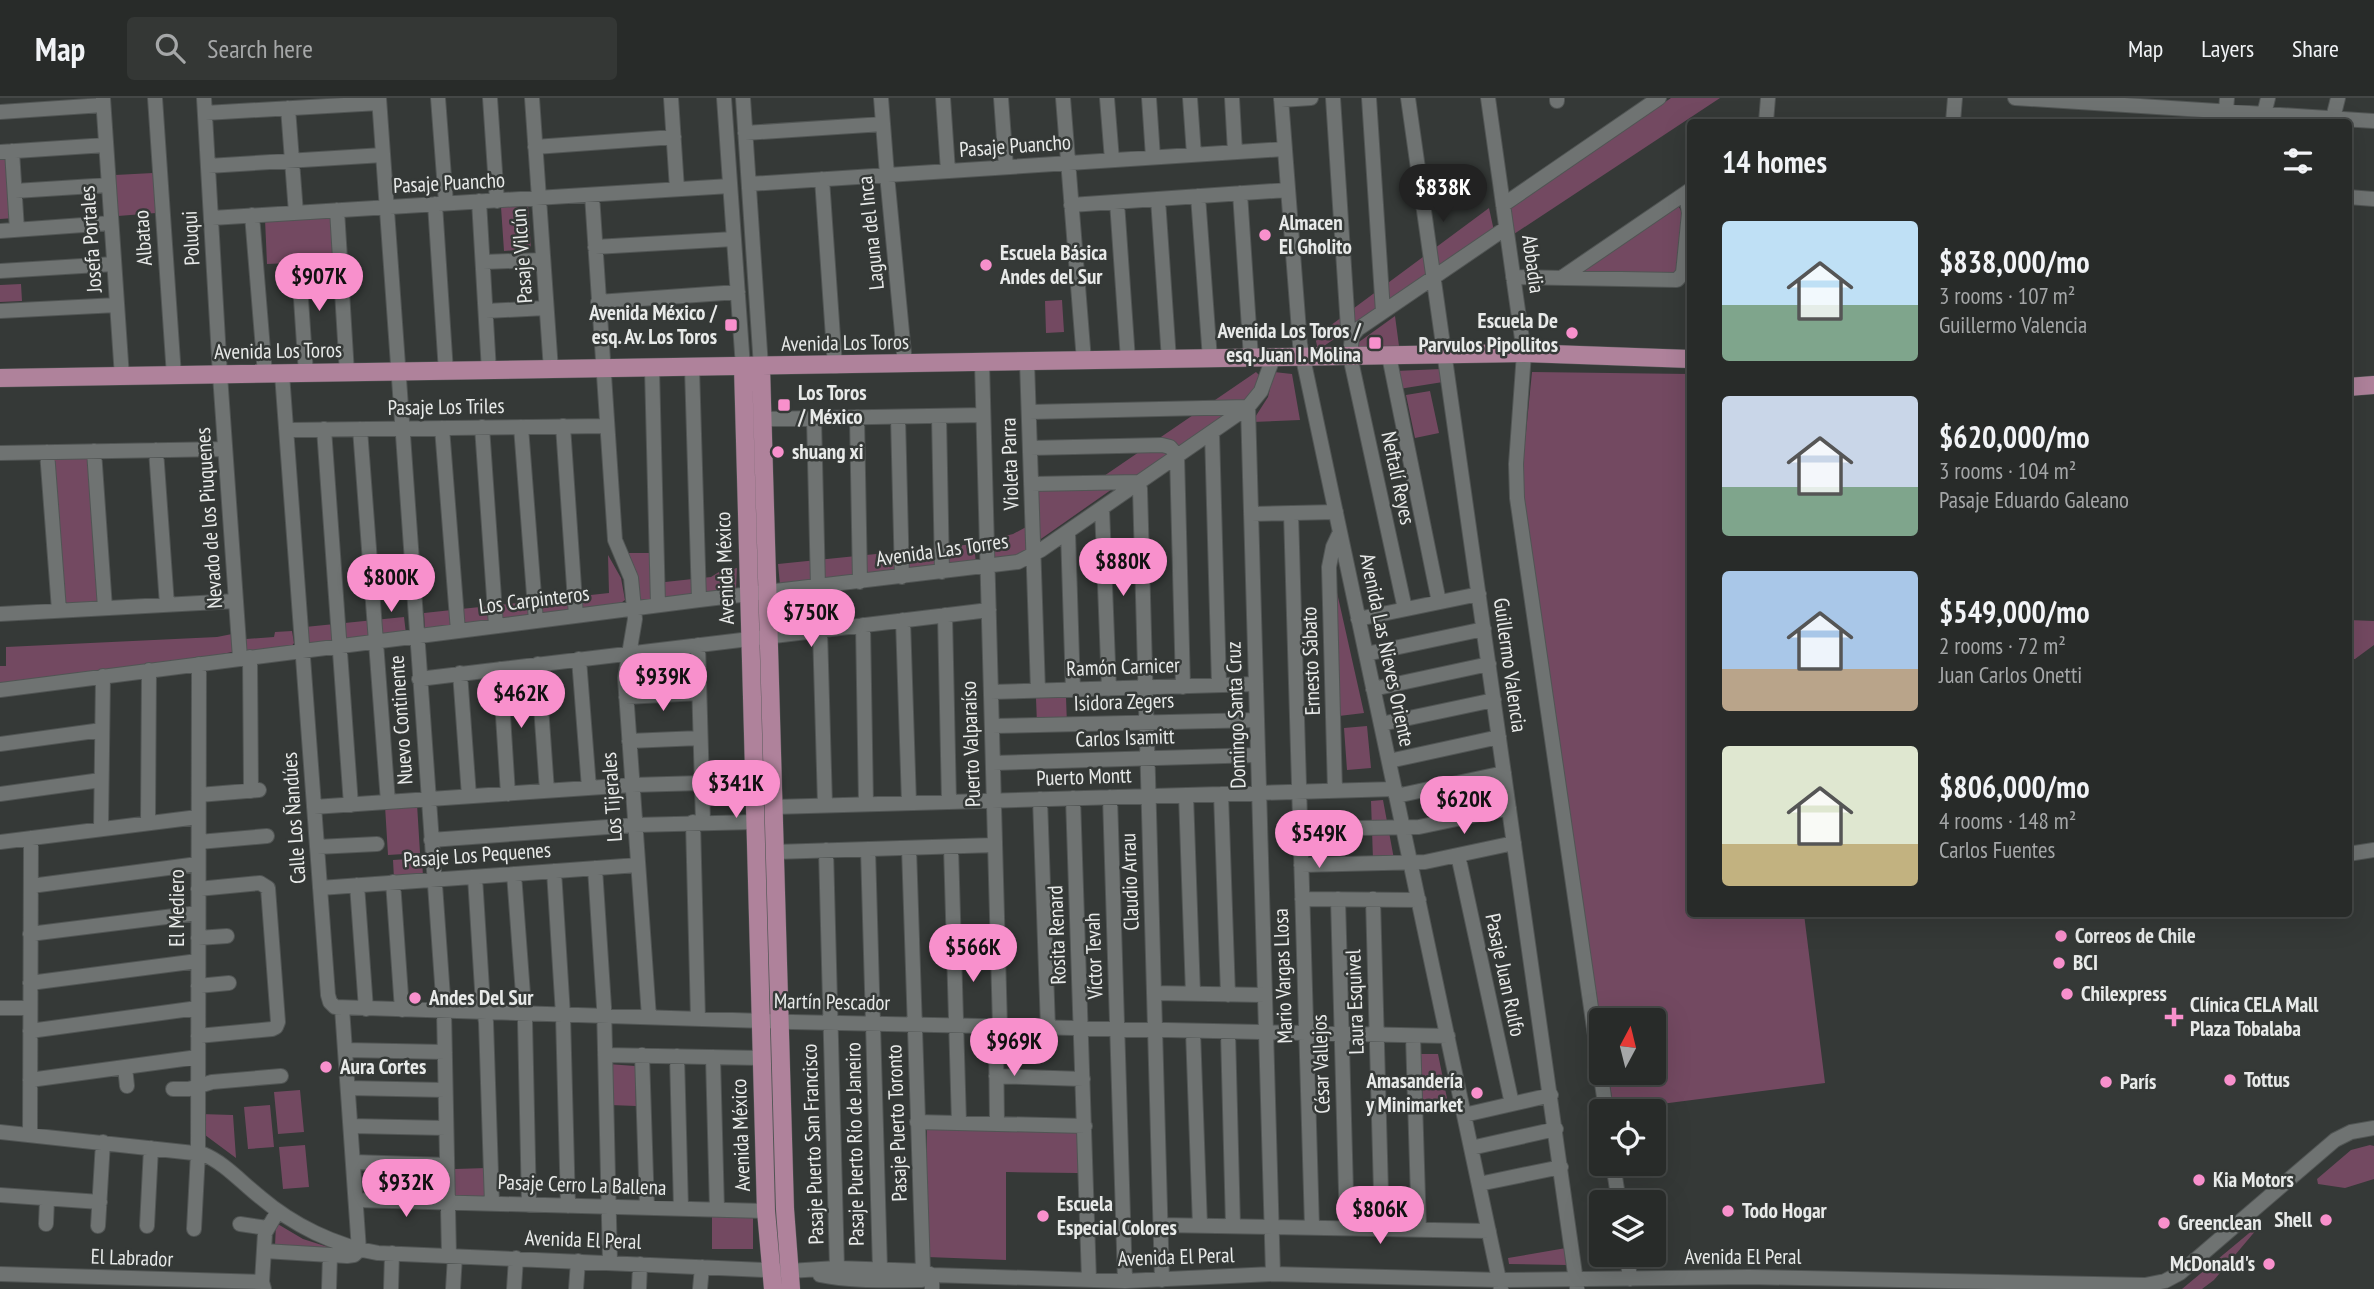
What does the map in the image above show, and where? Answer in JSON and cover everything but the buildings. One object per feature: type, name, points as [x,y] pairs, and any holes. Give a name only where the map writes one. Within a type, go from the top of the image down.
[{"type":"main road","name":"Avenida Los Toros","points":[[0,378],[1524,354],[1687,359]]},
{"type":"main road","name":"Avenida México","points":[[743,367],[761,1058],[766,1211],[773,1289]]},
{"type":"main road","name":"Avenida México","points":[[761,367],[785,1219],[795,1277]]},
{"type":"main road","points":[[2352,387],[2374,385]]},
{"type":"street","name":"Albatao","points":[[155,98],[174,376]]},
{"type":"street","points":[[438,98],[446,372]]},
{"type":"street","points":[[490,98],[497,201]]},
{"type":"street","name":"Pasaje Vilcún","points":[[532,98],[551,370]]},
{"type":"street","points":[[671,98],[677,189]]},
{"type":"street","name":"Avenida México","points":[[724,98],[743,367]]},
{"type":"street","name":"Avenida México","points":[[743,98],[761,367]]},
{"type":"street","name":"Laguna del Inca","points":[[881,98],[905,364]]},
{"type":"street","points":[[943,98],[948,171]]},
{"type":"street","points":[[1001,98],[1006,167]]},
{"type":"street","points":[[1063,98],[1084,361]]},
{"type":"street","points":[[1107,98],[1112,160]]},
{"type":"street","points":[[1149,98],[1153,157]]},
{"type":"street","points":[[1190,98],[1194,155]]},
{"type":"street","points":[[1231,98],[1236,152]]},
{"type":"street","points":[[1281,99],[1311,98]]},
{"type":"street","points":[[1333,98],[1348,328],[1352,336],[1350,356]]},
{"type":"street","points":[[1369,98],[1383,312]]},
{"type":"street","name":"Guillermo Valencia","points":[[1408,98],[1577,1284]]},
{"type":"street","name":"Abbadia","points":[[1488,98],[1524,354],[1516,487],[1604,1099]]},
{"type":"street","points":[[1503,205],[1660,98]]},
{"type":"street","points":[[1766,119],[1768,98]]},
{"type":"street","points":[[1953,119],[1955,98]]},
{"type":"street","points":[[2015,98],[2156,102],[2226,111],[2347,119]]},
{"type":"street","points":[[2264,114],[2268,98]]},
{"type":"street","points":[[2333,118],[2338,98]]},
{"type":"street","name":"Avenida Las Nieves Oriente","points":[[1281,99],[1297,323],[1303,357],[1500,1285]]},
{"type":"street","points":[[0,112],[103,101]]},
{"type":"street","name":"Josefa Portales","points":[[103,101],[122,376]]},
{"type":"street","points":[[204,105],[288,108],[379,101]]},
{"type":"street","name":"Nuevo Continente","points":[[379,101],[444,1011],[448,1203],[453,1289]]},
{"type":"street","name":"Poluqui","points":[[204,105],[220,375]]},
{"type":"street","points":[[288,108],[296,213]]},
{"type":"street","points":[[2352,119],[2374,121]]},
{"type":"street","points":[[746,133],[883,124]]},
{"type":"street","points":[[536,147],[674,137]]},
{"type":"street","points":[[17,230],[15,191],[6,151],[106,145]]},
{"type":"street","name":"Pasaje Puancho","points":[[749,184],[1284,149]]},
{"type":"street","points":[[208,166],[383,155]]},
{"type":"street","points":[[822,179],[835,366]]},
{"type":"street","points":[[15,191],[109,186]]},
{"type":"street","name":"Pasaje Puancho","points":[[212,218],[730,186]]},
{"type":"street","points":[[1071,205],[1287,190]]},
{"type":"street","points":[[1240,193],[1251,358]]},
{"type":"street","points":[[1561,278],[1687,193]]},
{"type":"street","name":"Los Tijerales","points":[[592,195],[615,540],[631,578],[634,608],[635,631],[625,672],[649,1017]]},
{"type":"street","points":[[1198,196],[1210,359]]},
{"type":"street","points":[[2352,197],[2374,199]]},
{"type":"street","points":[[1158,199],[1169,360]]},
{"type":"street","points":[[479,201],[489,371]]},
{"type":"street","points":[[1117,202],[1128,360]]},
{"type":"street","points":[[337,210],[347,373]]},
{"type":"street","name":"Calle Los Ñandúes","points":[[253,215],[273,374],[286,430],[328,999],[335,1007],[342,1008],[359,1250]]},
{"type":"street","points":[[0,231],[111,223]]},
{"type":"street","points":[[1352,336],[1358,329],[1507,228]]},
{"type":"street","points":[[1513,277],[1675,281],[1683,273],[1687,233]]},
{"type":"street","points":[[595,247],[734,239]]},
{"type":"street","points":[[483,262],[543,260]]},
{"type":"street","points":[[0,271],[114,264]]},
{"type":"street","points":[[299,269],[306,374]]},
{"type":"street","points":[[598,302],[738,292]]},
{"type":"street","points":[[0,312],[117,305]]},
{"type":"street","points":[[486,311],[546,308]]},
{"type":"street","name":"Neftalí Reyes","points":[[1350,356],[1405,609]]},
{"type":"street","points":[[1389,356],[1439,602]]},
{"type":"street","name":"Avenida Las Torres","points":[[749,594],[1018,562],[1034,555],[1248,407],[1261,391],[1273,358]]},
{"type":"street","name":"Violeta Parra","points":[[1027,362],[1038,691]]},
{"type":"street","name":"Puerto Valparaíso","points":[[982,363],[1000,1027],[996,1039],[997,1124]]},
{"type":"street","points":[[692,368],[699,600]]},
{"type":"street","points":[[652,369],[658,605]]},
{"type":"street","name":"Nevado de los Piuquenes","points":[[199,795],[255,790],[245,658],[236,601],[220,375]]},
{"type":"street","points":[[1029,412],[1248,407]]},
{"type":"street","name":"Domingo Santa Cruz","points":[[1248,407],[1273,1274]]},
{"type":"street","points":[[763,419],[983,415]]},
{"type":"street","points":[[898,416],[902,577]]},
{"type":"street","points":[[939,416],[942,572]]},
{"type":"street","points":[[857,417],[860,582]]},
{"type":"street","points":[[814,418],[818,587]]},
{"type":"street","points":[[563,426],[576,616]]},
{"type":"street","name":"Pasaje Los Triles","points":[[286,430],[607,426]]},
{"type":"street","points":[[482,427],[496,626]]},
{"type":"street","points":[[521,427],[536,621]]},
{"type":"street","points":[[442,428],[458,631]]},
{"type":"street","points":[[324,429],[351,805]]},
{"type":"street","points":[[360,429],[388,802]]},
{"type":"street","points":[[1212,432],[1219,685]]},
{"type":"street","points":[[1030,448],[1162,445],[1170,447],[1177,455],[1183,687]]},
{"type":"street","points":[[0,453],[225,449]]},
{"type":"street","points":[[156,450],[167,605]]},
{"type":"street","points":[[94,451],[105,608]]},
{"type":"street","points":[[47,452],[59,610]]},
{"type":"street","points":[[1031,484],[1138,482]]},
{"type":"street","name":"Claudio Arrau","points":[[1138,482],[1141,496],[1161,1225],[1171,1283]]},
{"type":"street","points":[[1102,508],[1109,689]]},
{"type":"street","points":[[1251,514],[1336,512]]},
{"type":"street","name":"Mario Vargas Llosa","points":[[1291,513],[1312,1227]]},
{"type":"street","points":[[1068,532],[1073,690]]},
{"type":"street","name":"Ernesto Sábato","points":[[1335,790],[1329,567],[1340,532]]},
{"type":"street","name":"Los Carpinteros","points":[[0,690],[749,594]]},
{"type":"street","points":[[1359,619],[1479,594]]},
{"type":"street","points":[[0,614],[236,601]]},
{"type":"street","points":[[419,679],[989,610]]},
{"type":"street","points":[[944,615],[949,802]]},
{"type":"street","points":[[903,620],[909,803]]},
{"type":"street","points":[[863,625],[866,804]]},
{"type":"street","points":[[1366,654],[1484,629]]},
{"type":"street","points":[[820,630],[825,805]]},
{"type":"street","points":[[698,645],[702,783],[698,822],[698,1019]]},
{"type":"street","points":[[579,659],[589,788]]},
{"type":"street","name":"El Mediero","points":[[194,1228],[198,1153],[199,664]]},
{"type":"street","points":[[538,664],[547,791]]},
{"type":"street","points":[[1373,689],[1489,664]]},
{"type":"street","points":[[500,668],[508,794]]},
{"type":"street","points":[[148,823],[149,670]]},
{"type":"street","points":[[460,673],[469,796]]},
{"type":"street","points":[[101,829],[103,676]]},
{"type":"street","name":"Ramón Carnicer","points":[[991,692],[1256,684]]},
{"type":"street","points":[[626,697],[699,693]]},
{"type":"street","points":[[1381,724],[1494,700]]},
{"type":"street","name":"Isidora Zegers","points":[[992,726],[1257,720]]},
{"type":"street","points":[[0,744],[102,730]]},
{"type":"street","points":[[1389,761],[1499,737]]},
{"type":"street","points":[[629,741],[700,738]]},
{"type":"street","name":"Carlos Isamitt","points":[[993,763],[1258,755]]},
{"type":"street","name":"Puerto Montt","points":[[774,807],[1335,790],[1396,793],[1504,773]]},
{"type":"street","points":[[0,794],[102,780]]},
{"type":"street","points":[[314,807],[632,785],[702,783]]},
{"type":"street","points":[[1221,794],[1228,995]]},
{"type":"street","points":[[1186,795],[1193,994]]},
{"type":"street","name":"Víctor Tevah","points":[[1110,797],[1117,1030],[1118,1284]]},
{"type":"street","name":"Rosita Renard","points":[[1073,798],[1089,1280]]},
{"type":"street","points":[[1040,799],[1048,1028]]},
{"type":"street","points":[[1300,830],[1419,827],[1510,808]]},
{"type":"street","points":[[0,842],[198,817]]},
{"type":"street","points":[[431,840],[635,825],[755,822]]},
{"type":"street","points":[[198,842],[267,836]]},
{"type":"street","points":[[30,1135],[31,838]]},
{"type":"street","points":[[1301,864],[1410,863],[1514,843]]},
{"type":"street","points":[[317,847],[377,844]]},
{"type":"street","points":[[775,852],[995,845]]},
{"type":"street","points":[[951,847],[959,1123]]},
{"type":"street","name":"Pasaje Puerto Toronto","points":[[909,848],[918,1122],[929,1278]]},
{"type":"street","name":"Pasaje Puerto Río de Janeiro","points":[[869,849],[873,1024],[873,1279]]},
{"type":"street","name":"Pasaje Puerto San Francisco","points":[[826,850],[838,1268]]},
{"type":"street","points":[[2352,853],[2374,850]]},
{"type":"street","name":"Pasaje Juan Rulfo","points":[[1458,855],[1512,1104]]},
{"type":"street","points":[[31,886],[198,864]]},
{"type":"street","name":"Pasaje Los Pequenes","points":[[320,888],[638,865]]},
{"type":"street","points":[[595,868],[604,1016],[610,1262]]},
{"type":"street","points":[[554,871],[563,1015],[568,1206]]},
{"type":"street","points":[[514,874],[524,1014],[529,1205]]},
{"type":"street","points":[[475,877],[492,1204]]},
{"type":"street","points":[[198,889],[257,883],[265,884],[269,890],[276,1027],[198,1036]]},
{"type":"street","points":[[393,883],[402,1010]]},
{"type":"street","points":[[357,885],[366,1009]]},
{"type":"street","points":[[1302,899],[1419,900]]},
{"type":"street","name":"César Vallejos","points":[[1338,899],[1347,1228]]},
{"type":"street","name":"Laura Esquivel","points":[[1373,900],[1382,1229]]},
{"type":"street","points":[[30,934],[198,913]]},
{"type":"street","points":[[198,938],[227,936]]},
{"type":"street","points":[[30,983],[198,961]]},
{"type":"street","points":[[198,986],[229,984]]},
{"type":"street","points":[[1154,993],[1265,995]]},
{"type":"street","points":[[0,1008],[30,1008]]},
{"type":"street","points":[[30,1031],[198,1008]]},
{"type":"street","name":"Martín Pescador","points":[[342,1008],[831,1023],[1448,1036]]},
{"type":"street","points":[[1193,1031],[1200,1226]]},
{"type":"street","points":[[1228,1032],[1233,1226]]},
{"type":"street","points":[[1413,1036],[1419,1230]]},
{"type":"street","points":[[345,1051],[445,1052]]},
{"type":"street","points":[[605,1055],[761,1058]]},
{"type":"street","points":[[642,1055],[647,1208]]},
{"type":"street","points":[[677,1056],[681,1209]]},
{"type":"street","points":[[30,1080],[198,1057]]},
{"type":"street","points":[[713,1057],[717,1210]]},
{"type":"street","points":[[125,1067],[127,1086]]},
{"type":"street","points":[[173,1089],[198,1087],[212,1082],[281,1076]]},
{"type":"street","points":[[996,1076],[1083,1079]]},
{"type":"street","points":[[348,1088],[446,1090]]},
{"type":"street","points":[[1464,1115],[1551,1095]]},
{"type":"street","points":[[918,1122],[1085,1126]]},
{"type":"street","points":[[351,1126],[446,1128]]},
{"type":"street","name":"Avenida El Peral","points":[[0,1132],[198,1153],[216,1160],[278,1211],[316,1233],[359,1250],[392,1254],[770,1270],[795,1277],[929,1278],[993,1283],[1054,1284],[1089,1280],[1118,1284],[1235,1282],[1273,1274],[1298,1282],[1500,1285],[1635,1282],[2156,1284],[2173,1278],[2187,1268],[2335,1140],[2351,1132],[2374,1128]]},
{"type":"street","points":[[1471,1148],[1556,1129]]},
{"type":"street","points":[[98,1226],[103,1142]]},
{"type":"street","points":[[147,1226],[151,1147]]},
{"type":"street","points":[[353,1162],[447,1165]]},
{"type":"street","points":[[1479,1184],[1561,1167]]},
{"type":"street","points":[[0,1195],[100,1202]]},
{"type":"street","points":[[46,1224],[47,1199]]},
{"type":"street","name":"Pasaje Cerro La Ballena","points":[[356,1200],[766,1211]]},
{"type":"street","points":[[263,1286],[267,1227],[278,1211]]},
{"type":"street","points":[[240,1224],[267,1227]]},
{"type":"street","points":[[1161,1225],[1489,1231]]},
{"type":"street","name":"Avenida El Peral","points":[[264,1251],[351,1255],[359,1250]]},
{"type":"street","points":[[391,1289],[392,1254]]},
{"type":"street","points":[[329,1289],[330,1255]]},
{"type":"street","points":[[514,1289],[516,1258]]},
{"type":"street","points":[[576,1289],[578,1261]]},
{"type":"street","points":[[639,1289],[640,1264]]},
{"type":"street","points":[[701,1289],[702,1267]]},
{"type":"street","name":"Avenida El Peral","points":[[795,1277],[838,1268],[873,1279]]},
{"type":"street","name":"El Labrador","points":[[0,1274],[23,1282],[263,1286]]},
{"type":"shaded area","points":[[1671,98],[1720,98],[1514,234],[1510,208]]},
{"type":"shaded area","points":[[0,159],[12,159],[15,218],[0,219]]},
{"type":"shaded area","points":[[153,173],[156,213],[118,216],[115,175]]},
{"type":"shaded area","points":[[528,205],[531,249],[504,251],[501,207]]},
{"type":"shaded area","points":[[1678,205],[1682,213],[1677,272],[1671,276],[1585,273],[1584,269]]},
{"type":"shaded area","points":[[1489,208],[1494,231],[1318,350],[1315,337]]},
{"type":"shaded area","points":[[333,216],[336,261],[267,264],[265,219]]},
{"type":"shaded area","points":[[21,284],[22,301],[0,302],[0,285]]},
{"type":"shaded area","points":[[1062,300],[1064,332],[1046,333],[1045,301]]},
{"type":"shaded area","points":[[1395,316],[1399,346],[1359,348],[1359,342]]},
{"type":"shaded area","points":[[1441,369],[1443,382],[1399,389],[1396,371]]},
{"type":"shaded area","points":[[1256,372],[1260,376],[1252,396],[1137,477],[1101,478]]},
{"type":"shaded area","points":[[1274,372],[1292,374],[1300,420],[1252,422],[1268,397]]},
{"type":"shaded area","points":[[1532,372],[1687,374],[1687,917],[1804,917],[1825,1083],[1666,1103],[1666,1099],[1612,1099],[1610,1085],[1666,1085],[1666,1008],[1598,1008],[1521,482]]},
{"type":"shaded area","points":[[1430,391],[1439,433],[1415,438],[1406,395]]},
{"type":"shaded area","points":[[54,456],[89,458],[98,603],[66,605],[61,601]]},
{"type":"shaded area","points":[[1115,487],[1038,541],[1036,489]]},
{"type":"shaded area","points":[[1028,526],[1028,550],[994,559],[993,539],[1013,534]]},
{"type":"shaded area","points":[[974,544],[976,564],[780,585],[778,564]]},
{"type":"shaded area","points":[[625,553],[655,553],[656,583],[711,577],[719,572],[737,568],[736,589],[640,602]]},
{"type":"shaded area","points":[[608,555],[621,578],[625,600],[614,608],[425,631],[424,613],[609,593]]},
{"type":"shaded area","points":[[1336,588],[1364,713],[1339,716]]},
{"type":"shaded area","points":[[404,617],[406,634],[307,645],[305,627]]},
{"type":"shaded area","points":[[2352,620],[2374,621],[2374,645],[2352,659]]},
{"type":"shaded area","points":[[292,631],[294,643],[291,647],[251,652],[247,650],[246,639],[274,637],[275,632]]},
{"type":"shaded area","points":[[232,634],[232,652],[0,685],[0,666],[6,666],[6,647],[217,637]]},
{"type":"shaded area","points":[[1066,697],[1067,725],[1037,725],[1036,698]]},
{"type":"shaded area","points":[[1367,726],[1371,768],[1347,770],[1344,728]]},
{"type":"shaded area","points":[[1383,800],[1394,859],[1373,860],[1371,801]]},
{"type":"shaded area","points":[[417,804],[420,853],[388,855],[385,806]]},
{"type":"shaded area","points":[[422,858],[423,877],[394,879],[393,860]]},
{"type":"shaded area","points":[[1421,1054],[1438,1054],[1450,1113],[1423,1114]]},
{"type":"shaded area","points":[[608,1064],[635,1066],[636,1106],[610,1105]]},
{"type":"shaded area","points":[[300,1090],[304,1132],[278,1134],[274,1092]]},
{"type":"shaded area","points":[[270,1105],[274,1147],[248,1149],[244,1107]]},
{"type":"shaded area","points":[[200,1114],[233,1115],[236,1158],[201,1132]]},
{"type":"shaded area","points":[[927,1129],[1079,1130],[1078,1173],[1006,1172],[1006,1260],[927,1257]]},
{"type":"shaded area","points":[[305,1145],[309,1187],[283,1189],[279,1147]]},
{"type":"shaded area","points":[[2374,1146],[2374,1179],[2345,1188],[2318,1184],[2317,1179],[2351,1150]]},
{"type":"shaded area","points":[[487,1168],[488,1198],[455,1199],[455,1169]]},
{"type":"shaded area","points":[[712,1217],[753,1217],[753,1249],[712,1249]]},
{"type":"shaded area","points":[[276,1223],[303,1239],[331,1248],[275,1246]]},
{"type":"shaded area","points":[[2257,1229],[2214,1280],[2202,1289],[2182,1289]]},
{"type":"shaded area","points":[[1566,1248],[1567,1265],[1509,1264],[1508,1258]]},
{"type":"place","name":"Almacen El Gholito","points":[[1265,235]]},
{"type":"place","name":"Escuela Básica Andes del Sur","points":[[986,265]]},
{"type":"place","name":"Avenida México / esq. Av. Los Toros","points":[[731,325]]},
{"type":"place","name":"Escuela De Parvulos Pipollitos","points":[[1572,333]]},
{"type":"place","name":"Avenida Los Toros / esq. Juan I. Molina","points":[[1375,343]]},
{"type":"place","name":"Los Toros / México","points":[[784,405]]},
{"type":"place","name":"shuang xi","points":[[778,452]]},
{"type":"place","name":"Correos de Chile","points":[[2061,936]]},
{"type":"place","name":"BCI","points":[[2059,963]]},
{"type":"place","name":"Chilexpress","points":[[2067,994]]},
{"type":"place","name":"Andes Del Sur","points":[[415,998]]},
{"type":"place","name":"Clínica CELA Mall Plaza Tobalaba","points":[[2174,1017]]},
{"type":"place","name":"Aura Cortes","points":[[326,1067]]},
{"type":"place","name":"Tottus","points":[[2230,1080]]},
{"type":"place","name":"París","points":[[2106,1082]]},
{"type":"place","name":"Amasandería y Minimarket","points":[[1477,1093]]},
{"type":"place","name":"Kia Motors","points":[[2199,1180]]},
{"type":"place","name":"Todo Hogar","points":[[1728,1211]]},
{"type":"place","name":"Escuela Especial Colores","points":[[1043,1216]]},
{"type":"place","name":"Shell","points":[[2326,1220]]},
{"type":"place","name":"Greenclean","points":[[2164,1223]]},
{"type":"place","name":"McDonald's","points":[[2269,1264]]}]
